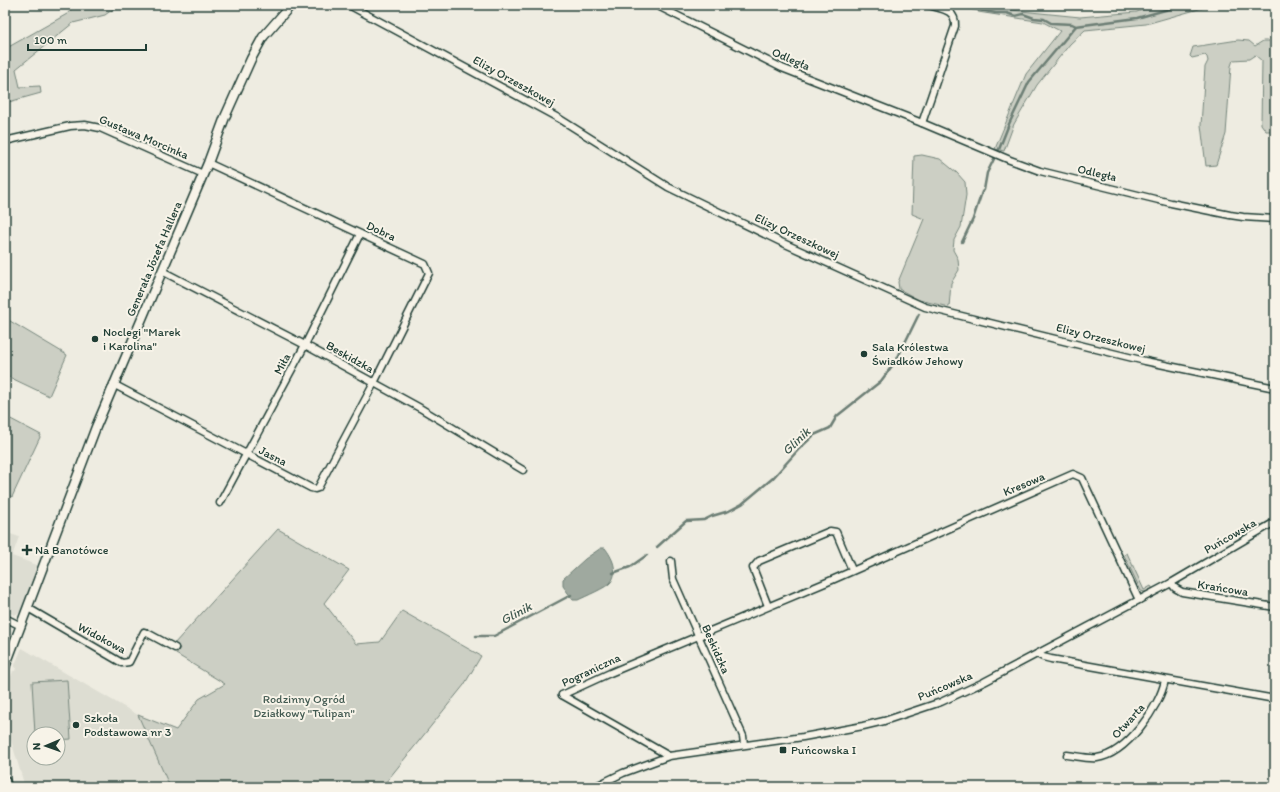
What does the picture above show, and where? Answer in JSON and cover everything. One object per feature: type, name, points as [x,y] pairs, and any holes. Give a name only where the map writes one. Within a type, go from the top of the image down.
[{"type":"street","name":"Generała Józefa Hallera","points":[[5,667],[113,384],[208,163],[225,117],[251,59],[275,22],[291,5]]},
{"type":"street","name":"Elizy Orzeszkowej","points":[[349,5],[535,105],[668,187],[781,242],[925,306],[1145,361],[1275,388]]},
{"type":"street","name":"Odległa","points":[[656,5],[782,68],[922,123],[991,153],[1040,171],[1171,203],[1230,215],[1275,219]]},
{"type":"street","points":[[922,123],[955,26],[956,19],[951,12],[928,5]]},
{"type":"street","name":"Gustawa Morcinka","points":[[5,141],[70,126],[92,126],[100,128],[203,174]]},
{"type":"street","name":"Dobra","points":[[208,163],[425,264],[429,273],[374,383]]},
{"type":"street","name":"Miła","points":[[220,502],[305,345],[360,234]]},
{"type":"street","name":"Beskidzka","points":[[162,271],[305,345],[420,408],[523,470]]},
{"type":"street","name":"Jasna","points":[[113,384],[315,489],[318,488],[374,383]]},
{"type":"street","name":"Kresowa","points":[[699,636],[1073,474],[1082,478],[1138,600]]},
{"type":"street","name":"Puńcowska","points":[[594,787],[623,773],[669,756],[744,744],[802,737],[884,721],[941,702],[984,682],[1171,583],[1275,522]]},
{"type":"street","points":[[768,606],[754,568],[759,562],[830,531],[836,532],[852,570]]},
{"type":"street","name":"Beskidzka","points":[[671,561],[674,580],[743,736],[744,744]]},
{"type":"street","name":"Krańcowa","points":[[1171,583],[1175,588],[1182,592],[1275,607]]},
{"type":"street","name":"Widokowa","points":[[28,608],[122,663],[129,662],[144,632],[174,648]]},
{"type":"street","points":[[5,618],[21,626]]},
{"type":"street","name":"Pograniczna","points":[[669,756],[562,695],[610,673],[699,636]]},
{"type":"street","points":[[1037,654],[1051,659],[1275,699]]},
{"type":"street","name":"Otwarta","points":[[1067,755],[1097,758],[1113,753],[1133,735],[1150,716],[1165,680]]},
{"type":"street","points":[[5,780],[7,787]]},
{"type":"shaded area","points":[[5,532],[19,537],[12,556],[37,565],[21,612],[14,615],[5,610]]},
{"type":"shaded area","points":[[601,548],[605,548],[614,564],[614,573],[611,582],[601,589],[578,600],[573,600],[563,586],[563,579],[585,559]]},
{"type":"shaded area","name":"Szkoła Podstawowa nr 3","points":[[22,648],[138,715],[170,787],[25,787],[10,737],[7,697],[9,682],[13,671],[15,671],[16,668],[14,667]]},
{"type":"green space","points":[[75,5],[119,5],[105,15],[73,23],[16,69],[20,87],[40,86],[41,93],[5,103],[5,49],[67,14]]},
{"type":"green space","points":[[1151,5],[1213,5],[1146,24],[1085,30],[1070,44],[1037,85],[1014,124],[1004,151],[995,149],[1026,74],[1060,31],[1043,22],[978,12],[981,7],[1080,17],[1137,12]]},
{"type":"green space","points":[[1238,40],[1249,41],[1255,46],[1263,41],[1275,41],[1275,127],[1272,131],[1266,131],[1261,124],[1262,61],[1255,55],[1249,59],[1233,60],[1231,66],[1226,134],[1216,165],[1206,166],[1201,125],[1205,67],[1208,61],[1205,55],[1192,58],[1190,56],[1193,47]]},
{"type":"green space","points":[[922,155],[940,159],[957,173],[965,182],[966,195],[961,227],[954,240],[953,250],[958,259],[959,270],[951,283],[949,307],[919,300],[899,289],[898,282],[924,219],[912,214],[914,156]]},
{"type":"green space","points":[[5,318],[67,355],[49,396],[5,375]]},
{"type":"green space","points":[[5,416],[41,435],[12,497],[5,493]]},
{"type":"green space","name":"Rodzinny Ogród Działkowy \"Tulipan\"","points":[[278,529],[349,570],[324,603],[356,644],[380,642],[402,611],[481,656],[464,685],[386,782],[394,787],[170,787],[138,715],[176,730],[199,699],[225,684],[176,654],[180,648],[174,644]]},
{"type":"green space","points":[[1127,553],[1144,590],[1151,586],[1153,589],[1145,592],[1141,591],[1124,555]]},
{"type":"green space","points":[[67,680],[71,739],[66,739],[66,726],[35,726],[32,682]]},
{"type":"waterway","name":"Glinik","points":[[958,5],[996,13],[1007,13],[1015,16],[1023,14],[1034,18],[1044,19],[1051,23],[1072,24],[1076,26],[1137,18],[1183,5]]},
{"type":"waterway","points":[[998,152],[1009,124],[1029,82],[1076,26]]},
{"type":"waterway","name":"Glinik","points":[[962,242],[973,219],[984,190],[987,173],[995,157]]},
{"type":"waterway","name":"Glinik","points":[[657,547],[686,521],[704,520],[729,511],[742,504],[773,478],[814,435],[830,428],[837,416],[881,381],[897,359],[919,314]]},
{"type":"waterway","name":"Glinik","points":[[613,573],[630,567],[647,555]]},
{"type":"waterway","name":"Glinik","points":[[476,636],[494,636],[571,595]]},
{"type":"place","name":"Noclegi \"Marek i Karolina\"","points":[[95,339]]},
{"type":"place","name":"Sala Królestwa Świadków Jehowy","points":[[864,354]]},
{"type":"place","name":"Na Banotówce","points":[[27,550]]},
{"type":"place","name":"Szkoła Podstawowa nr 3","points":[[76,725]]},
{"type":"place","name":"Puńcowska I","points":[[783,750]]}]
